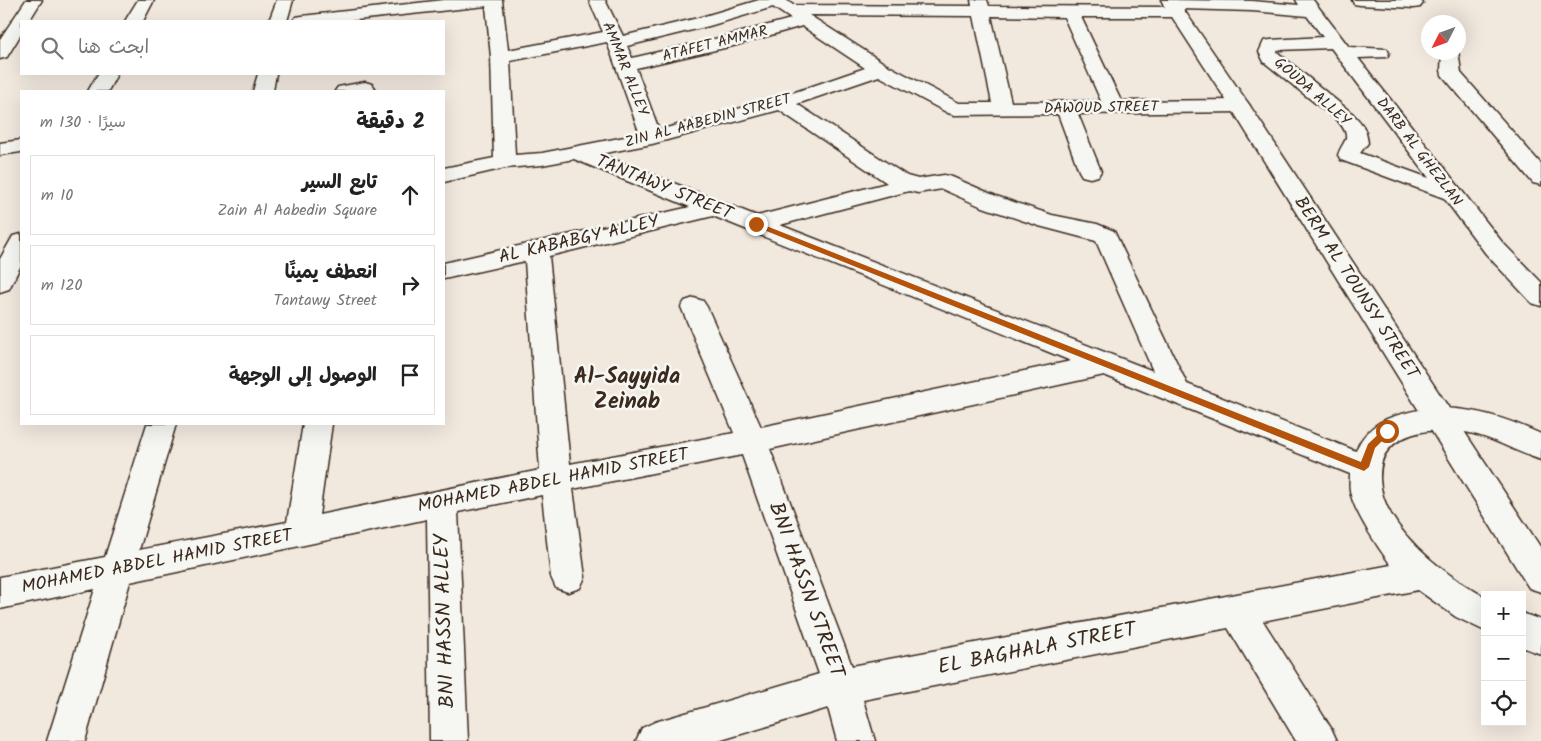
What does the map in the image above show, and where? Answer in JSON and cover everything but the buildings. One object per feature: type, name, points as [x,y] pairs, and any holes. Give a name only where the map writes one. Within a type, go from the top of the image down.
[{"type":"street","points":[[21,20],[34,0]]},
{"type":"street","points":[[135,20],[146,0]]},
{"type":"street","points":[[278,20],[286,0]]},
{"type":"street","points":[[310,20],[492,0],[500,57],[506,162]]},
{"type":"street","name":"AMMAR ALLEY","points":[[597,0],[615,39],[652,138]]},
{"type":"street","points":[[1360,0],[1414,3]]},
{"type":"street","points":[[500,57],[615,39],[703,22],[779,3],[981,5],[1070,11],[1172,5],[1309,5]]},
{"type":"street","points":[[779,3],[880,69]]},
{"type":"street","points":[[981,5],[1003,109]]},
{"type":"street","name":"BERM AL TOUNSY STREET","points":[[1172,5],[1240,106],[1541,577]]},
{"type":"street","name":"DARB AL GHEZLAN","points":[[1309,5],[1450,193],[1494,248],[1541,297]]},
{"type":"street","points":[[1070,11],[1114,108]]},
{"type":"street","name":"ATAFET AMMAR","points":[[625,65],[727,42],[805,20]]},
{"type":"street","points":[[0,53],[20,22]]},
{"type":"street","name":"GOUDA ALLEY","points":[[1340,47],[1276,44],[1270,45],[1268,52],[1271,58],[1346,118],[1356,130],[1357,143],[1349,155],[1450,193]]},
{"type":"street","points":[[1340,47],[1380,52]]},
{"type":"street","points":[[0,59],[20,56]]},
{"type":"street","points":[[1451,60],[1450,70],[1452,75],[1541,178]]},
{"type":"street","name":"DAWOUD STREET","points":[[880,69],[948,107],[962,110],[1240,106]]},
{"type":"street","name":"ZIN AL AABEDIN STREET","points":[[445,175],[506,162],[542,159],[652,138],[782,103],[880,69]]},
{"type":"street","points":[[99,90],[106,75]]},
{"type":"street","points":[[263,90],[267,75]]},
{"type":"street","points":[[348,90],[366,84]]},
{"type":"street","points":[[782,103],[892,177],[908,184],[918,186],[944,182],[988,201],[1046,221],[1097,232],[1106,236],[1176,392]]},
{"type":"street","points":[[1066,109],[1090,171]]},
{"type":"street","points":[[0,149],[20,146]]},
{"type":"street","name":"TANTAWY STREET","points":[[577,153],[1364,467]]},
{"type":"street","points":[[756,224],[908,184]]},
{"type":"street","name":"AL KABABGY ALLEY","points":[[445,271],[715,208]]},
{"type":"street","points":[[7,274],[20,244]]},
{"type":"street","points":[[536,251],[556,480],[568,577]]},
{"type":"street","name":"BNI HASSN STREET","points":[[694,307],[752,441],[841,686],[856,741]]},
{"type":"street","name":"MOHAMED ABDEL HAMID STREET","points":[[0,593],[301,534],[442,502],[752,441],[1106,364]]},
{"type":"street","points":[[1481,613],[1459,601],[1423,574],[1395,546],[1376,518],[1366,491],[1364,467],[1371,446],[1387,431],[1410,422],[1439,419],[1478,423],[1519,437],[1541,448]]},
{"type":"street","points":[[66,741],[161,425]]},
{"type":"street","points":[[301,534],[317,425]]},
{"type":"street","name":"BNI HASSN ALLEY","points":[[442,502],[449,741]]},
{"type":"street","name":"EL BAGHALA STREET","points":[[655,741],[841,686],[1423,574]]},
{"type":"street","points":[[1237,611],[1318,741]]},
{"type":"street","points":[[1526,631],[1541,637]]},
{"type":"district","name":"Al-Sayyida Zeinab","points":[[627,390]]},
{"type":"route","points":[[756,224],[1364,467],[1371,446],[1387,431]]}]
